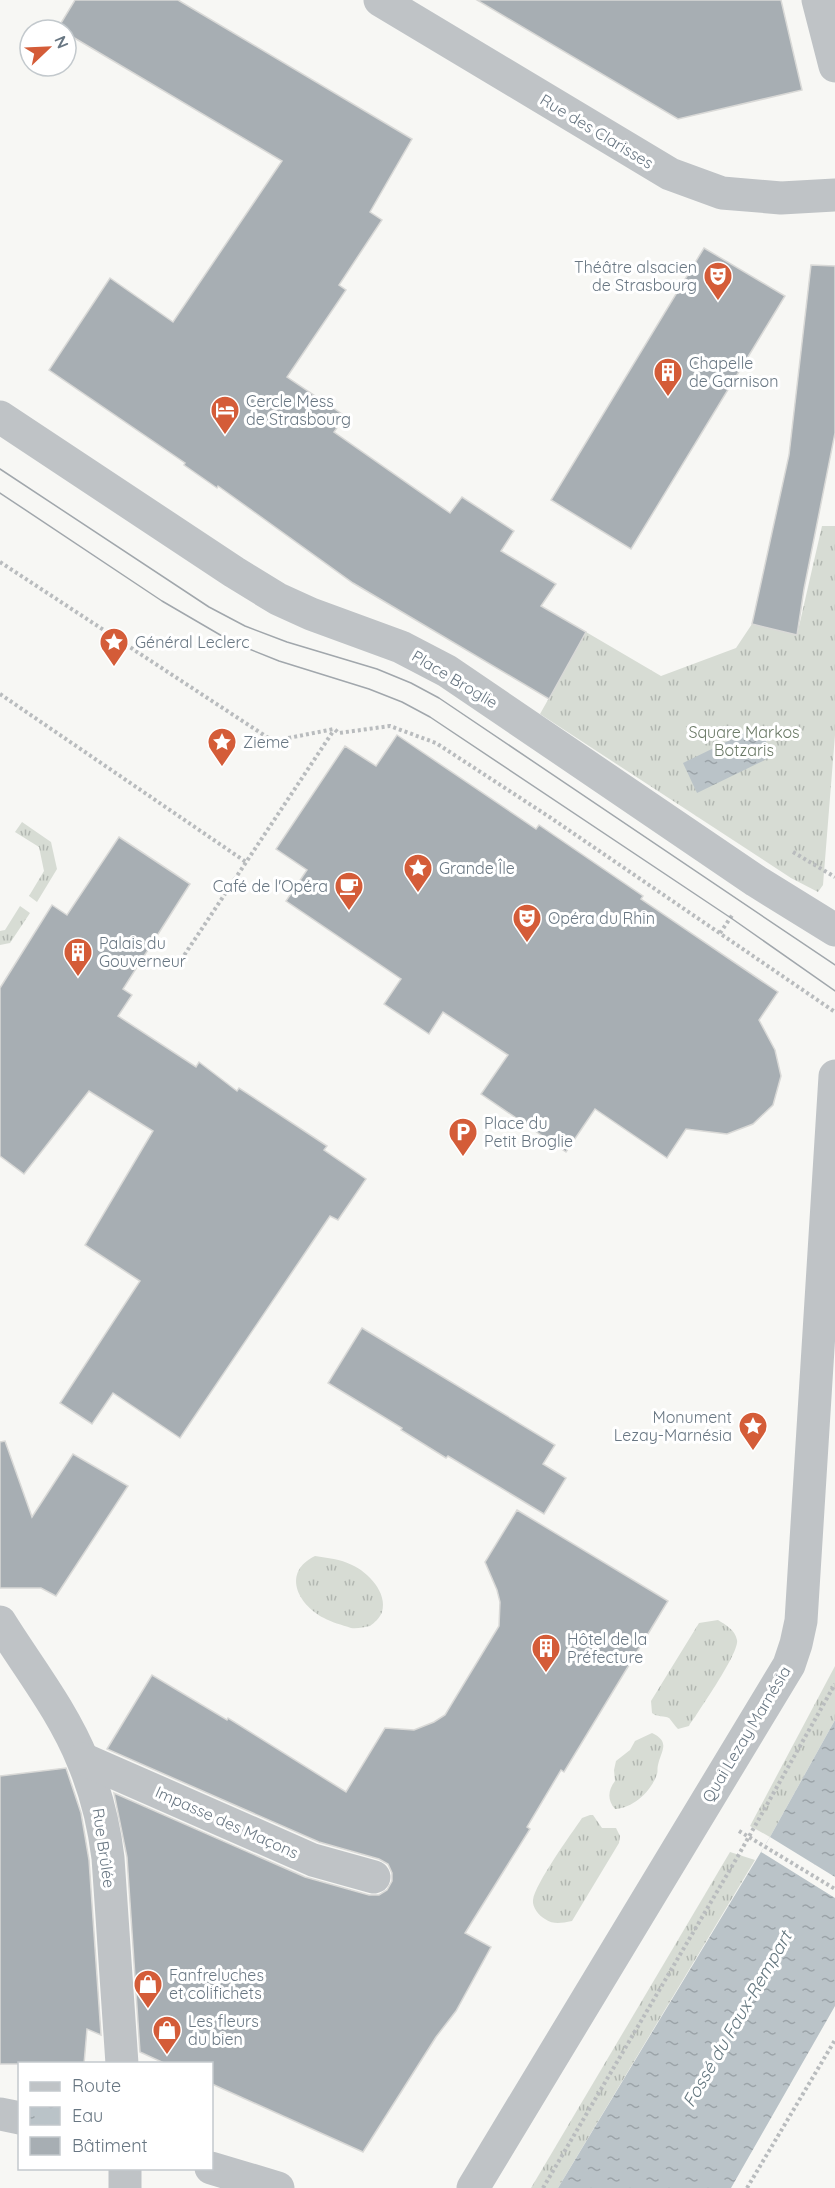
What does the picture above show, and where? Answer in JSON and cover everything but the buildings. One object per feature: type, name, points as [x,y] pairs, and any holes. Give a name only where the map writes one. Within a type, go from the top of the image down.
[{"type":"street","name":"Rue des Clarisses","points":[[380,0],[670,174],[722,193],[781,198],[835,195]]},
{"type":"street","points":[[818,0],[835,66]]},
{"type":"street","name":"Place Broglie","points":[[0,417],[278,599],[311,614],[401,646],[447,670],[756,881],[835,930]]},
{"type":"street","name":"Quai Lezay Marnésia","points":[[473,2188],[789,1665],[796,1644],[801,1621],[835,1076]]},
{"type":"street","name":"Rue Brûlée","points":[[0,1622],[59,1715],[83,1759],[96,1796],[106,1840],[122,2062]]},
{"type":"street","name":"Impasse des Maçons","points":[[83,1759],[313,1860],[374,1878]]},
{"type":"street","points":[[0,2114],[18,2118]]},
{"type":"street","points":[[125,2170],[125,2188]]},
{"type":"street","points":[[213,2170],[278,2188]]},
{"type":"path","points":[[0,561],[273,741],[334,729],[339,733],[390,726],[436,743],[560,824],[835,1012]]},
{"type":"path","points":[[0,694],[246,862]]},
{"type":"path","points":[[181,960],[334,729]]},
{"type":"path","points":[[793,852],[835,877]]},
{"type":"path","points":[[543,2188],[738,1856],[835,1684]]},
{"type":"path","points":[[739,1831],[835,1889]]},
{"type":"path","points":[[747,2188],[835,2040]]},
{"type":"green space","name":"Square Markos Botzaris","points":[[822,526],[835,526],[835,735],[823,885],[818,892],[791,878],[540,714],[586,632],[661,676],[736,648],[752,624],[797,635]]},
{"type":"green space","points":[[22,822],[51,842],[57,869],[37,902],[29,896],[44,871],[39,847],[15,832]]},
{"type":"green space","points":[[20,906],[30,913],[10,943],[0,945],[0,931],[5,930]]},
{"type":"green space","points":[[315,1556],[334,1559],[358,1568],[375,1584],[383,1605],[381,1614],[370,1626],[351,1628],[333,1622],[307,1605],[297,1588],[296,1579],[299,1570]]},
{"type":"green space","points":[[718,1620],[734,1633],[737,1640],[736,1647],[726,1669],[689,1726],[678,1729],[669,1718],[652,1713],[651,1701],[699,1623]]},
{"type":"green space","points":[[835,1666],[835,1720],[770,1837],[750,1826]]},
{"type":"green space","points":[[652,1733],[658,1736],[663,1743],[654,1781],[646,1793],[635,1802],[615,1809],[609,1795],[615,1781],[616,1761],[630,1750],[635,1741]]},
{"type":"green space","points":[[593,1815],[602,1828],[616,1828],[620,1836],[619,1843],[572,1921],[551,1922],[540,1916],[535,1908],[533,1900],[535,1893],[554,1859],[582,1818]]},
{"type":"green space","points":[[730,1852],[755,1860],[558,2188],[531,2188]]},
{"type":"water","points":[[759,726],[773,756],[697,793],[683,763]]},
{"type":"water","name":"Fossé du Faux-Rempart","points":[[835,1720],[835,2006],[731,2188],[558,2188],[770,1837]]},
{"type":"pier","points":[[770,1837],[835,1877],[835,1898],[761,1852]]},
{"type":"tram line","points":[[0,469],[209,607],[245,626],[287,642],[377,669],[439,698],[835,965]]},
{"type":"tram line","points":[[0,493],[162,601],[234,643],[279,661],[369,689],[402,702],[430,717],[731,918],[835,991]]},
{"type":"place","name":"Théâtre alsacien de Strasbourg","points":[[718,302]]},
{"type":"place","name":"Chapelle de Garnison","points":[[668,398]]},
{"type":"place","name":"Cercle Mess de Strasbourg","points":[[225,436]]},
{"type":"place","name":"Général Leclerc","points":[[114,668]]},
{"type":"place","name":"Zieme","points":[[222,768]]},
{"type":"place","name":"Grande Île","points":[[418,894]]},
{"type":"place","name":"Café de l'Opéra","points":[[349,912]]},
{"type":"place","name":"Opéra du Rhin","points":[[527,944]]},
{"type":"place","name":"Palais du Gouverneur","points":[[78,978]]},
{"type":"place","name":"Place du Petit Broglie","points":[[463,1158]]},
{"type":"place","name":"Monument Lezay-Marnésia","points":[[753,1452]]},
{"type":"place","name":"Hôtel de la Préfecture","points":[[546,1674]]},
{"type":"place","name":"Fanfreluches et colifichets","points":[[148,2010]]},
{"type":"place","name":"Les fleurs du bien","points":[[167,2056]]}]
